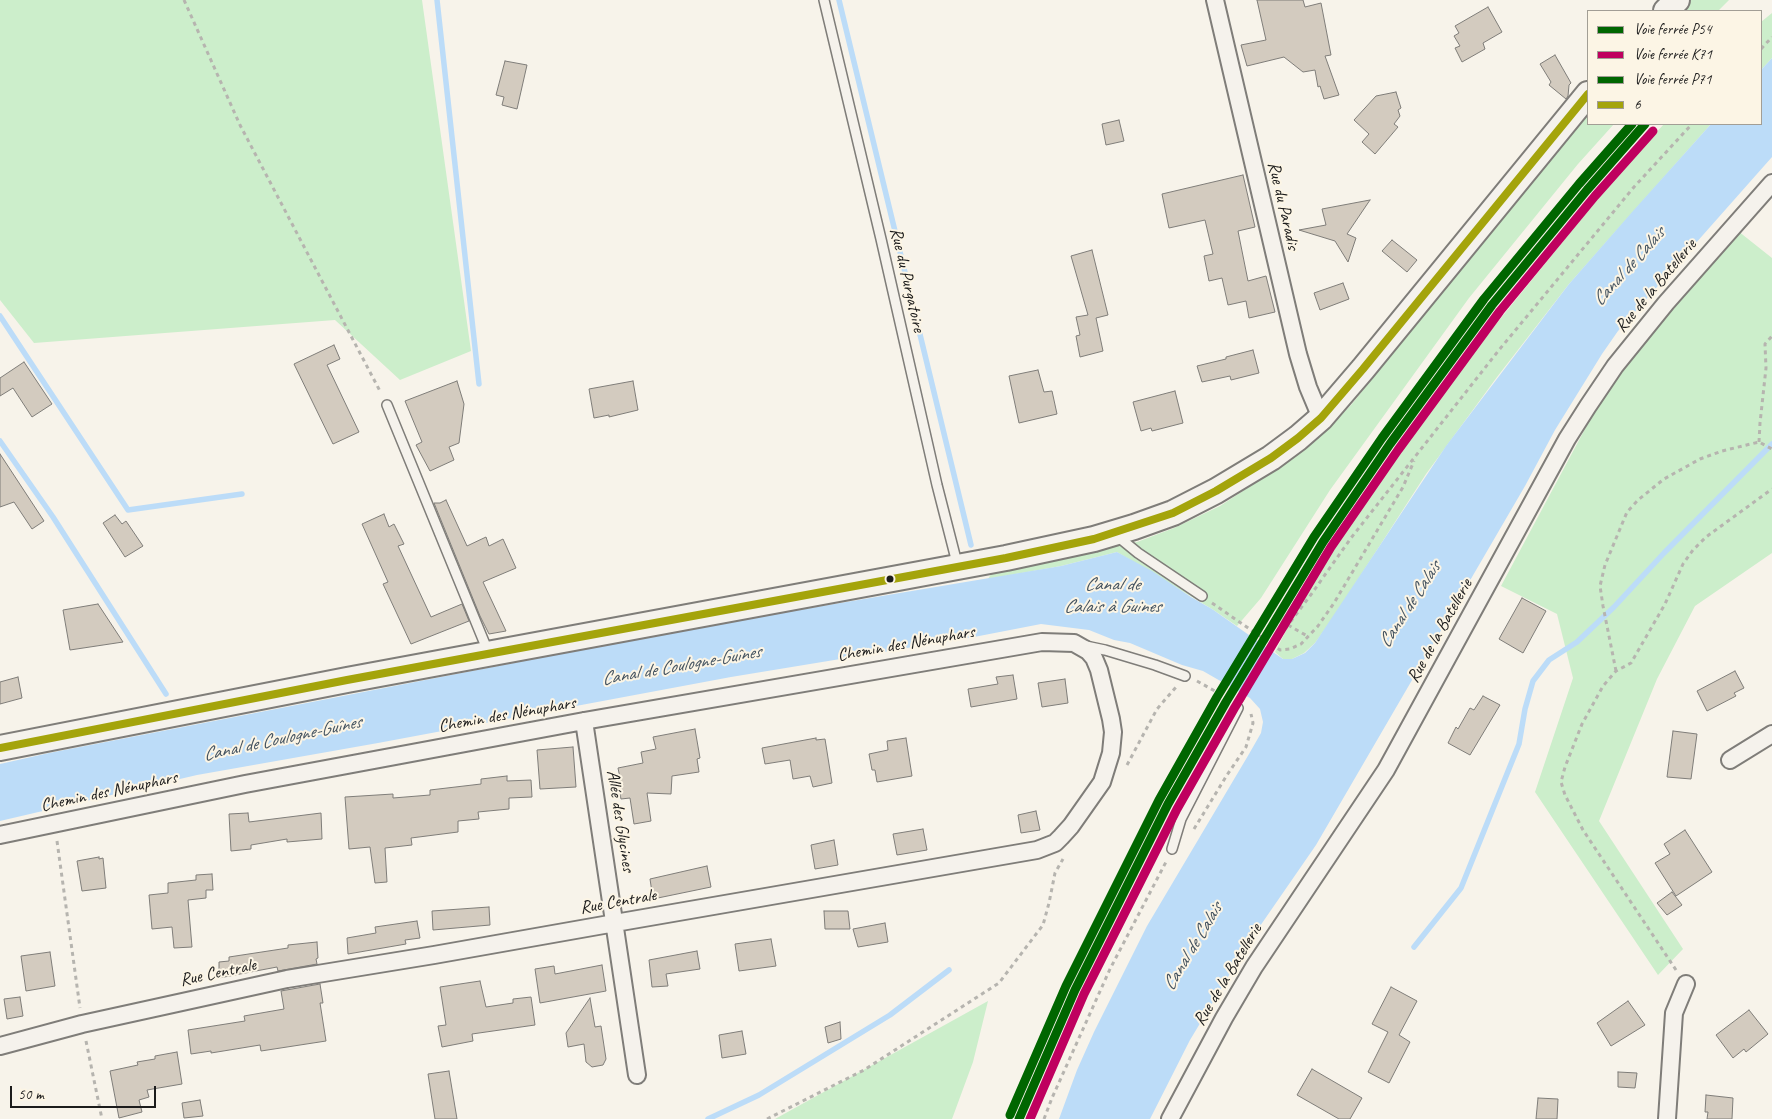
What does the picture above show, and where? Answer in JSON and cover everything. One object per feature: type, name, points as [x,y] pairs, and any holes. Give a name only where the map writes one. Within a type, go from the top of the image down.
[{"type":"main road","points":[[1667,10],[1677,0]]},
{"type":"main road","points":[[0,748],[347,680],[1076,544],[1114,534],[1173,512],[1216,491],[1286,448],[1321,418],[1587,95]]},
{"type":"street","name":"Rue du Paradis","points":[[1215,0],[1298,354],[1310,395],[1321,418]]},
{"type":"street","name":"Rue de la Batellerie","points":[[1170,1119],[1215,1034],[1254,968],[1386,770],[1567,439],[1588,406],[1615,366],[1666,303],[1772,183]]},
{"type":"street","name":"Chemin des Nénuphars","points":[[0,835],[245,784],[584,721],[1032,643],[1053,641],[1081,645]]},
{"type":"street","name":"Rue Centrale","points":[[0,1046],[82,1024],[287,979],[1046,848],[1055,843],[1071,826],[1102,782],[1112,743],[1111,718],[1099,670],[1094,658],[1081,645]]},
{"type":"street","name":"Allée des Glycines","points":[[584,721],[637,1075]]},
{"type":"street","points":[[1730,760],[1772,734]]},
{"type":"street","points":[[1667,1119],[1674,1013],[1686,984]]},
{"type":"lane","name":"Rue du Purgatoire","points":[[824,0],[937,485],[958,567]]},
{"type":"lane","points":[[387,405],[489,654]]},
{"type":"lane","points":[[1114,534],[1138,553],[1202,596]]},
{"type":"lane","points":[[1081,645],[1156,664],[1185,676]]},
{"type":"lane","points":[[1172,849],[1181,819],[1241,708]]},
{"type":"path","points":[[184,0],[240,125],[387,405]]},
{"type":"path","points":[[1762,48],[1772,37]]},
{"type":"path","points":[[1185,676],[1198,681],[1241,708],[1276,641],[1351,538],[1499,350],[1634,187],[1691,125]]},
{"type":"path","points":[[1761,443],[1760,422],[1766,368],[1765,344],[1772,336]]},
{"type":"path","points":[[1616,671],[1600,586],[1605,565],[1627,512],[1664,479],[1700,459],[1722,451],[1761,443],[1772,449]]},
{"type":"path","points":[[1202,596],[1231,618],[1280,650],[1290,649],[1301,644],[1334,603],[1404,487],[1417,455]]},
{"type":"path","points":[[1671,962],[1583,830],[1565,795],[1561,782],[1564,767],[1582,724],[1603,686],[1616,671],[1631,664],[1665,604],[1683,564],[1693,550],[1706,537],[1772,489]]},
{"type":"path","points":[[1288,625],[1309,636]]},
{"type":"path","points":[[1044,1119],[1110,969],[1172,849],[1179,848],[1198,824],[1226,775],[1246,747],[1253,723],[1251,712]]},
{"type":"path","points":[[54,823],[82,1024],[102,1119]]},
{"type":"path","points":[[767,1119],[864,1070],[999,984],[1043,925],[1055,872]]},
{"type":"green space","points":[[0,0],[422,0],[471,351],[400,380],[335,320],[34,343],[0,300]]},
{"type":"green space","points":[[1691,0],[1729,0],[1719,10],[1681,10]]},
{"type":"green space","points":[[1772,13],[1772,58],[1762,69],[1762,21]]},
{"type":"green space","points":[[1587,111],[1587,125],[1613,125],[1578,164],[1469,298],[1330,490],[1261,598],[1237,626],[1117,552],[1061,566],[988,579],[993,571],[1137,542],[1174,528],[1220,506],[1302,452],[1351,405]]},
{"type":"green space","points":[[1663,125],[1710,125],[1569,284],[1497,377],[1426,474],[1315,643],[1304,653],[1292,659],[1283,659],[1275,652],[1286,631],[1279,622],[1314,579],[1347,524],[1445,387],[1617,175]]},
{"type":"green space","points":[[1738,231],[1772,258],[1772,553],[1695,606],[1657,679],[1599,821],[1683,949],[1658,975],[1535,792],[1573,678],[1557,614],[1501,586],[1593,414],[1632,355]]},
{"type":"green space","points":[[988,1001],[973,1062],[952,1119],[775,1119]]},
{"type":"water","points":[[1772,58],[1772,157],[1618,331],[1602,354],[1555,430],[1525,486],[1316,845],[1249,942],[1190,1040],[1150,1119],[1059,1119],[1077,1070],[1094,1032],[1147,926],[1261,733],[1263,722],[1260,709],[1250,698],[1203,671],[1182,665],[1130,643],[1114,640],[1089,630],[1041,624],[974,637],[731,677],[197,775],[0,821],[0,764],[709,625],[1061,566],[1117,552],[1152,571],[1212,609],[1283,659],[1292,659],[1305,653],[1315,643],[1446,446],[1569,284],[1633,211],[1710,125],[1762,125],[1762,69]]},
{"type":"building","points":[[1257,0],[1303,0],[1305,7],[1321,3],[1331,55],[1325,56],[1339,95],[1324,99],[1320,86],[1318,87],[1315,70],[1303,72],[1284,57],[1247,66],[1241,45],[1266,40]]},
{"type":"building","points":[[1488,7],[1502,32],[1483,43],[1485,49],[1462,62],[1455,48],[1460,46],[1454,36],[1459,33],[1455,26]]},
{"type":"building","points":[[1555,55],[1571,83],[1566,99],[1549,85],[1551,82],[1540,64]]},
{"type":"building","points":[[505,61],[527,65],[517,109],[502,105],[504,97],[496,95]]},
{"type":"building","points":[[1396,92],[1401,108],[1398,110],[1400,116],[1394,124],[1398,127],[1375,154],[1362,142],[1369,134],[1354,120],[1376,96]]},
{"type":"building","points":[[1119,120],[1124,141],[1106,145],[1102,124]]},
{"type":"building","points":[[1243,175],[1255,227],[1238,231],[1248,281],[1266,276],[1275,312],[1249,318],[1246,301],[1228,305],[1222,278],[1209,281],[1204,256],[1213,254],[1205,220],[1169,228],[1162,194]]},
{"type":"building","points":[[1370,200],[1347,234],[1356,238],[1348,262],[1335,241],[1299,230],[1326,225],[1322,209]]},
{"type":"building","points":[[1392,240],[1417,260],[1407,272],[1382,251]]},
{"type":"building","points":[[1092,250],[1108,315],[1096,318],[1103,351],[1080,357],[1076,336],[1080,335],[1076,317],[1088,315],[1071,256]]},
{"type":"building","points":[[1343,283],[1349,299],[1320,310],[1314,293]]},
{"type":"building","points":[[334,345],[340,359],[327,365],[359,432],[333,444],[294,364]]},
{"type":"building","points":[[1253,350],[1259,373],[1231,380],[1230,376],[1202,382],[1197,366]]},
{"type":"building","points":[[24,362],[52,404],[32,417],[13,388],[0,396],[0,378]]},
{"type":"building","points":[[1038,370],[1044,392],[1052,391],[1057,414],[1019,423],[1009,376]]},
{"type":"building","points":[[457,381],[464,404],[459,443],[449,447],[454,460],[430,471],[416,445],[422,442],[405,401]]},
{"type":"building","points":[[633,381],[638,410],[609,417],[609,415],[594,418],[589,389]]},
{"type":"building","points":[[1175,391],[1183,423],[1152,431],[1151,428],[1141,431],[1133,402]]},
{"type":"building","points":[[0,454],[44,521],[32,529],[14,502],[0,507]]},
{"type":"building","points":[[446,500],[467,546],[486,537],[489,546],[503,539],[516,568],[483,582],[506,631],[489,634],[480,616],[434,503]]},
{"type":"building","points":[[384,514],[389,527],[394,524],[404,544],[398,546],[431,617],[462,604],[469,621],[411,644],[383,584],[388,582],[362,524]]},
{"type":"building","points":[[115,515],[122,524],[126,521],[143,546],[125,557],[103,523]]},
{"type":"building","points":[[1522,598],[1546,611],[1523,653],[1499,639]]},
{"type":"building","points":[[98,604],[123,642],[70,650],[63,610]]},
{"type":"building","points":[[1735,671],[1744,688],[1734,693],[1736,696],[1707,711],[1697,691]]},
{"type":"building","points":[[1013,675],[1017,699],[971,707],[968,689],[998,684],[996,677]]},
{"type":"building","points":[[18,677],[22,698],[0,704],[0,682]]},
{"type":"building","points":[[1065,679],[1068,703],[1042,707],[1038,683]]},
{"type":"building","points":[[1483,696],[1500,705],[1470,755],[1448,743],[1456,727],[1458,729],[1470,708],[1474,710]]},
{"type":"building","points":[[695,729],[700,758],[697,759],[699,772],[672,776],[671,794],[647,793],[651,821],[634,824],[630,798],[621,799],[617,778],[620,778],[618,768],[643,763],[641,752],[656,749],[653,737]]},
{"type":"building","points":[[1673,731],[1697,734],[1691,779],[1667,777]]},
{"type":"building","points":[[816,738],[816,740],[825,739],[832,783],[813,787],[810,776],[793,779],[790,760],[765,764],[762,748]]},
{"type":"building","points":[[906,738],[912,776],[877,782],[875,770],[872,770],[869,754],[888,750],[887,741]]},
{"type":"building","points":[[573,747],[576,787],[540,789],[537,750]]},
{"type":"building","points":[[507,776],[507,781],[531,780],[532,797],[509,798],[509,809],[478,812],[479,819],[458,821],[458,832],[411,838],[412,845],[385,848],[387,882],[375,883],[370,847],[349,849],[345,797],[393,794],[393,798],[430,795],[430,790],[481,784],[481,779]]},
{"type":"building","points":[[1036,811],[1040,830],[1021,833],[1018,815]]},
{"type":"building","points":[[248,813],[249,822],[321,813],[322,839],[287,842],[287,839],[251,845],[251,849],[231,851],[229,814]]},
{"type":"building","points":[[923,829],[927,850],[897,855],[893,834]]},
{"type":"building","points":[[1685,830],[1712,872],[1676,896],[1655,863],[1670,854],[1664,844]]},
{"type":"building","points":[[834,840],[838,865],[815,869],[811,845]]},
{"type":"building","points":[[99,857],[99,859],[103,858],[106,888],[82,891],[77,861]]},
{"type":"building","points":[[707,866],[711,887],[653,899],[650,879]]},
{"type":"building","points":[[212,874],[213,890],[206,890],[206,898],[188,900],[192,947],[174,948],[172,927],[152,929],[149,895],[168,893],[168,883],[196,880],[196,875]]},
{"type":"building","points":[[1672,892],[1682,905],[1667,915],[1657,903]]},
{"type":"building","points":[[489,907],[490,925],[433,930],[432,911]]},
{"type":"building","points":[[824,911],[848,911],[850,929],[825,929]]},
{"type":"building","points":[[417,921],[420,938],[405,940],[406,944],[348,954],[347,938],[376,933],[375,927]]},
{"type":"building","points":[[885,923],[888,942],[858,947],[853,929]]},
{"type":"building","points":[[771,939],[776,966],[739,971],[735,944]]},
{"type":"building","points":[[317,942],[317,964],[278,971],[277,967],[219,978],[219,962],[229,961],[229,957],[288,948],[288,945]]},
{"type":"building","points":[[697,951],[700,969],[666,974],[668,986],[652,987],[649,960]]},
{"type":"building","points":[[50,952],[55,986],[26,991],[21,956]]},
{"type":"building","points":[[602,965],[606,991],[540,1003],[535,969],[554,966],[555,974]]},
{"type":"building","points":[[480,981],[486,1007],[513,1003],[513,999],[531,997],[535,1025],[472,1034],[473,1041],[442,1047],[438,1026],[446,1025],[440,987]]},
{"type":"building","points":[[320,984],[323,1003],[320,1003],[326,1041],[261,1051],[260,1045],[211,1053],[211,1051],[191,1054],[188,1030],[245,1021],[244,1016],[284,1009],[281,991]]},
{"type":"building","points":[[1391,987],[1417,1001],[1399,1035],[1410,1042],[1389,1083],[1368,1072],[1388,1032],[1372,1024]]},
{"type":"building","points":[[20,997],[23,1016],[7,1019],[4,999]]},
{"type":"building","points":[[590,998],[595,1027],[601,1026],[606,1059],[603,1065],[592,1067],[586,1062],[584,1044],[568,1047],[566,1033]]},
{"type":"building","points":[[1628,1001],[1645,1025],[1611,1046],[1597,1023]]},
{"type":"building","points":[[1749,1010],[1768,1034],[1746,1052],[1744,1049],[1733,1058],[1716,1035]]},
{"type":"building","points":[[840,1022],[841,1039],[828,1043],[825,1027]]},
{"type":"building","points":[[742,1031],[746,1054],[722,1058],[719,1035]]},
{"type":"building","points":[[177,1052],[182,1084],[147,1090],[149,1097],[139,1100],[142,1112],[119,1118],[110,1071],[138,1065],[137,1062],[155,1059],[155,1056]]},
{"type":"building","points":[[1312,1069],[1362,1098],[1350,1119],[1339,1119],[1297,1095]]},
{"type":"building","points":[[449,1071],[457,1119],[435,1119],[428,1074]]},
{"type":"building","points":[[1618,1072],[1637,1073],[1635,1088],[1618,1087]]},
{"type":"building","points":[[1706,1095],[1733,1098],[1732,1119],[1707,1119],[1708,1112],[1705,1112]]},
{"type":"building","points":[[1538,1098],[1558,1099],[1557,1119],[1536,1119]]},
{"type":"building","points":[[200,1100],[203,1116],[184,1118],[182,1103]]},
{"type":"waterway","points":[[437,0],[479,384]]},
{"type":"waterway","points":[[839,0],[971,545]]},
{"type":"waterway","points":[[0,316],[128,510],[242,494]]},
{"type":"waterway","points":[[0,441],[53,517],[166,694]]},
{"type":"waterway","points":[[1414,947],[1461,888],[1519,744],[1525,709],[1533,681],[1549,660],[1577,642],[1614,607],[1664,553],[1772,444]]},
{"type":"waterway","points":[[708,1119],[759,1095],[890,1015],[949,970]]},
{"type":"rail line","name":"P71","points":[[1010,1115],[1066,986],[1159,800],[1217,697],[1314,537],[1382,438],[1484,299],[1579,184],[1631,125]]},
{"type":"rail line","name":"P54","points":[[1019,1119],[1075,990],[1168,804],[1226,702],[1323,542],[1390,444],[1492,305],[1587,190],[1644,125]]},
{"type":"rail line","name":"K71","points":[[1030,1119],[1084,994],[1177,809],[1235,707],[1331,547],[1398,450],[1500,311],[1595,196],[1653,131]]},
{"type":"transit line","name":"6","points":[[0,748],[347,680],[1006,558],[1094,539],[1173,513],[1216,491],[1271,458],[1321,418],[1587,95]]},
{"type":"water label","name":"Canal de Calais","points":[[1629,267]]},
{"type":"water label","name":"Canal de Calais à Guines","points":[[1112,596]]},
{"type":"water label","name":"Canal de Calais","points":[[1410,605]]},
{"type":"water label","name":"Canal de Coulogne-Guînes","points":[[681,666]]},
{"type":"water label","name":"Canal de Coulogne-Guînes","points":[[282,739]]},
{"type":"water label","name":"Canal de Calais","points":[[1193,947]]}]
